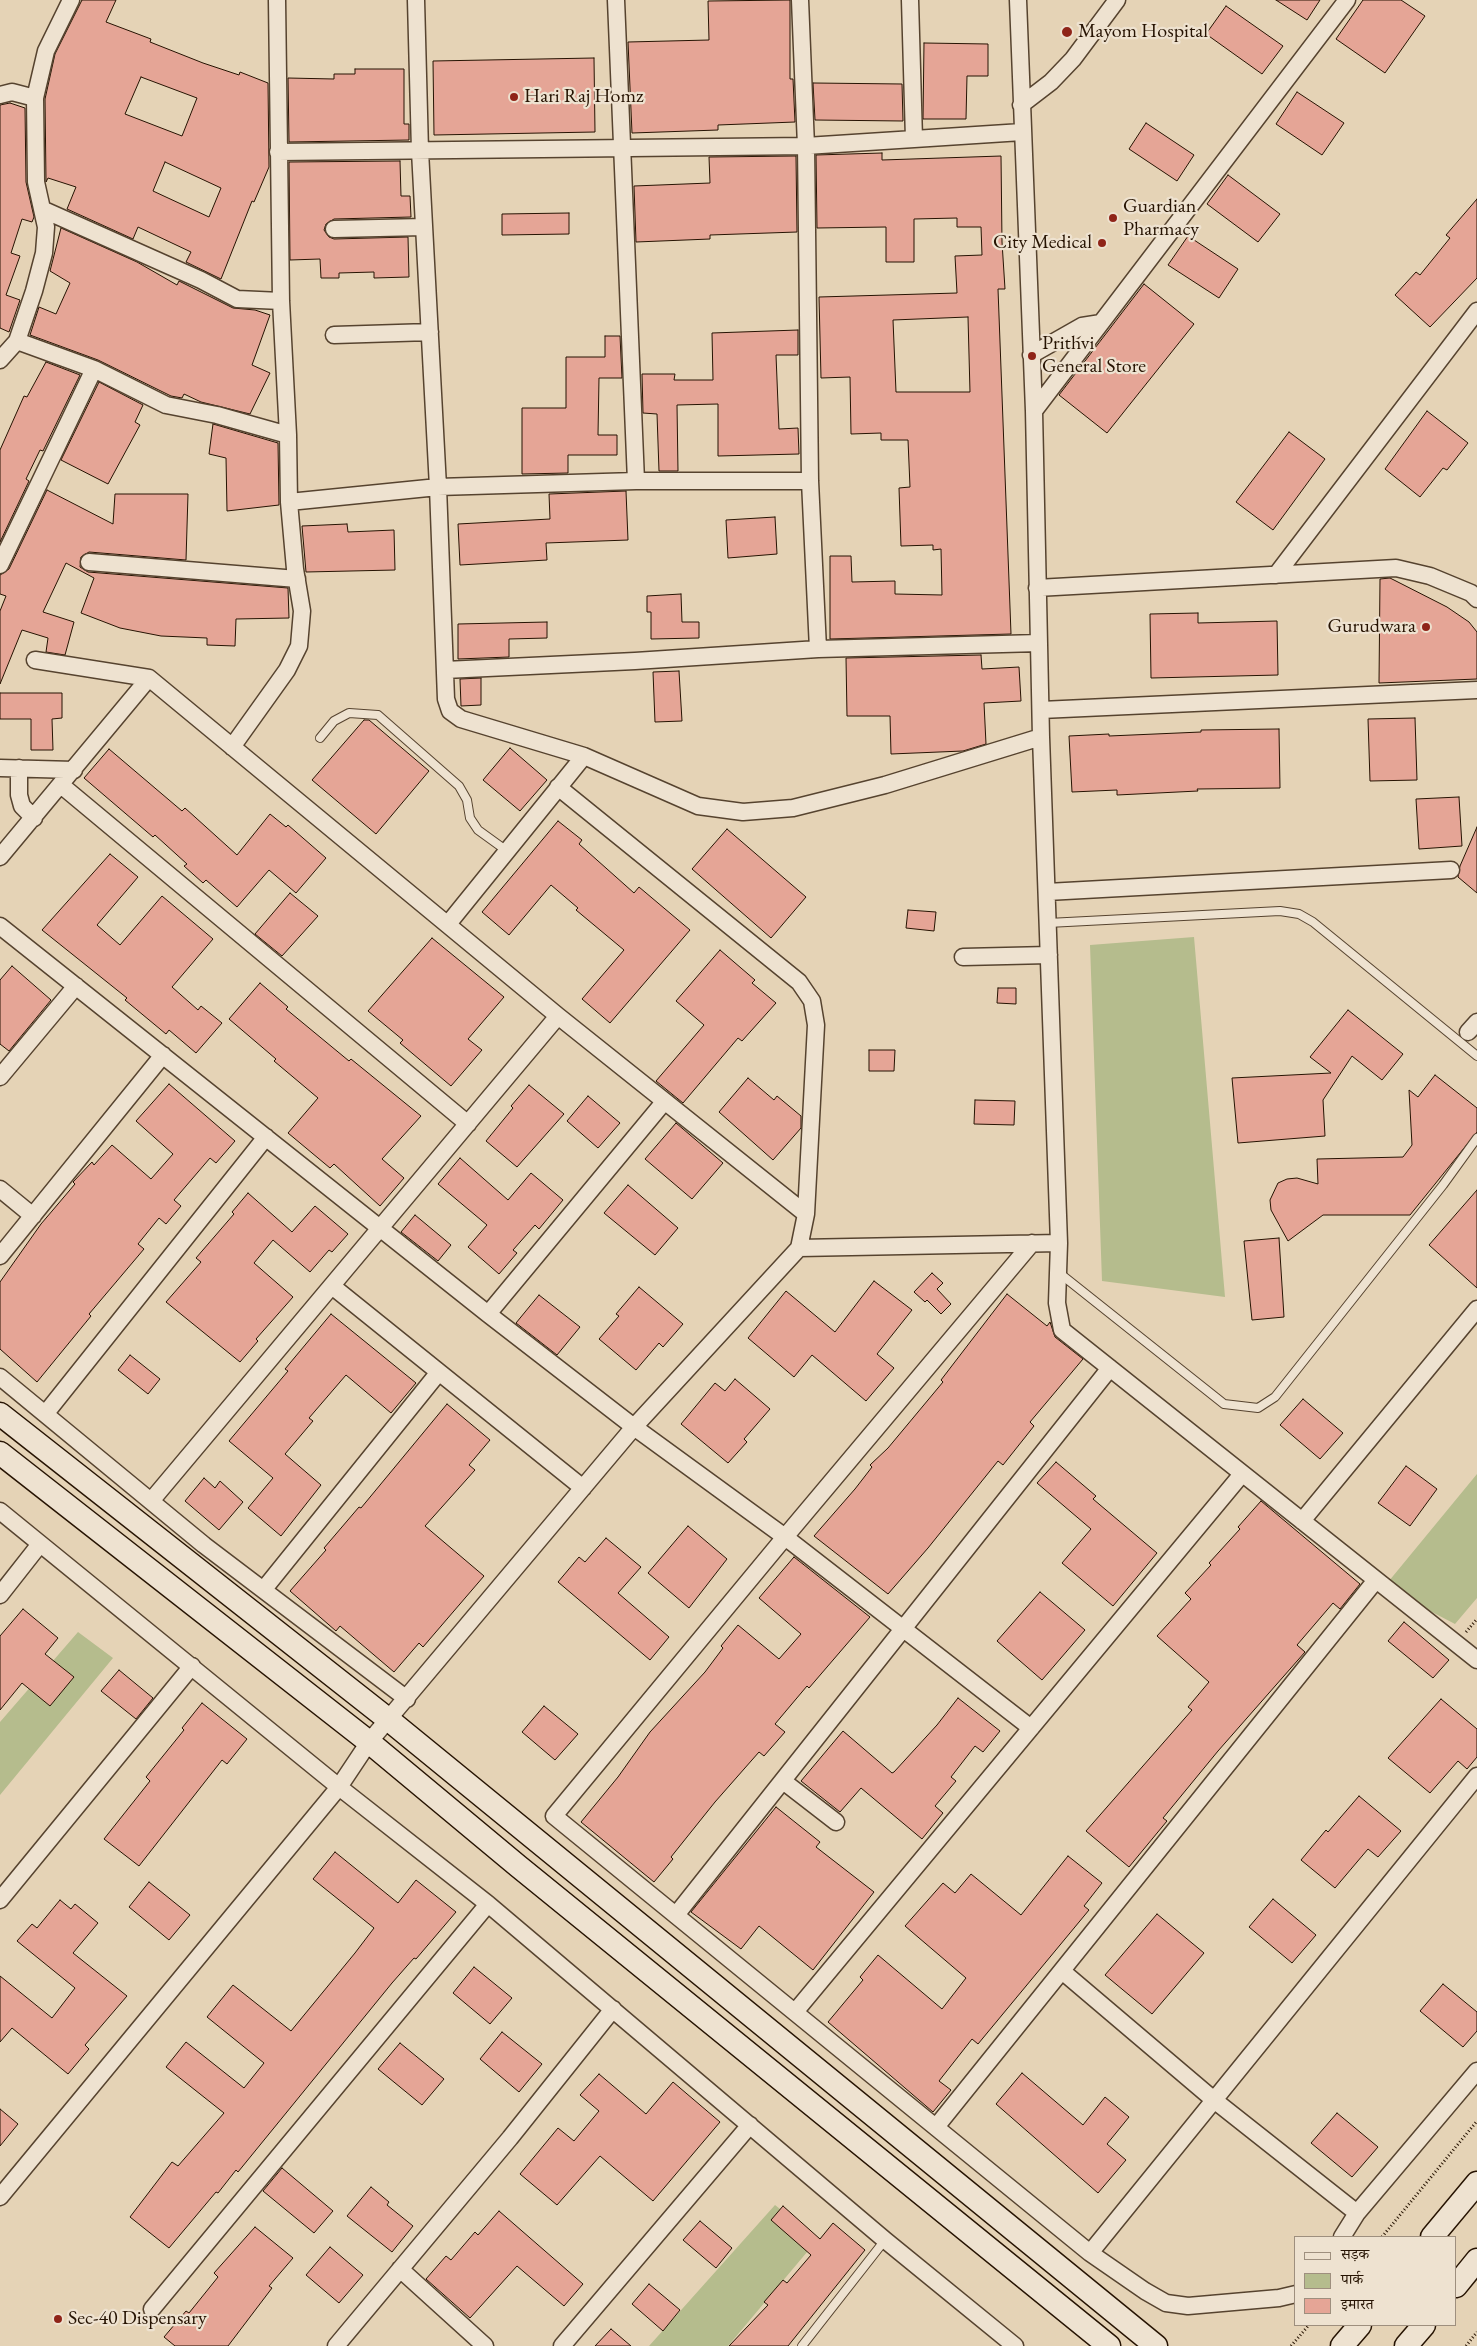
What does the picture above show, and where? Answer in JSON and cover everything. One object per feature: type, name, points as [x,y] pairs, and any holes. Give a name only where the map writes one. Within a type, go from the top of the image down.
[{"type":"street","points":[[0,360],[16,341],[34,291],[44,253],[46,227],[44,210],[36,182],[35,98],[46,51],[71,0]]},
{"type":"street","points":[[232,747],[287,670],[299,646],[302,611],[288,502],[288,435],[281,301],[277,0]]},
{"type":"street","points":[[416,0],[420,151],[438,487],[445,670],[450,711],[461,719],[584,756],[698,806],[743,812],[792,808],[867,790],[1041,737]]},
{"type":"street","points":[[616,0],[636,481]]},
{"type":"street","points":[[800,0],[806,146],[810,482],[818,649]]},
{"type":"street","points":[[910,0],[914,139]]},
{"type":"street","points":[[1018,0],[1034,412],[1041,737],[1059,1242],[1057,1303],[1062,1330],[1477,1660]]},
{"type":"street","points":[[1021,105],[1051,82],[1067,65],[1117,0]]},
{"type":"street","points":[[1034,412],[1347,0]]},
{"type":"street","points":[[0,95],[12,92],[35,98]]},
{"type":"street","points":[[278,152],[806,146],[1022,132]]},
{"type":"street","points":[[44,210],[201,280],[237,299],[281,301]]},
{"type":"street","points":[[334,229],[424,227]]},
{"type":"street","points":[[1276,575],[1477,311]]},
{"type":"street","points":[[1031,355],[1082,326],[1101,323]]},
{"type":"street","points":[[334,336],[430,332]]},
{"type":"street","points":[[16,341],[94,369],[166,405],[217,415],[288,435]]},
{"type":"street","points":[[0,565],[94,369]]},
{"type":"street","points":[[288,502],[438,487],[636,481],[810,482]]},
{"type":"street","points":[[89,562],[297,579]]},
{"type":"street","points":[[1037,588],[1396,568],[1430,576],[1475,592]]},
{"type":"street","points":[[445,670],[635,661],[818,649],[1039,643]]},
{"type":"street","points":[[35,660],[149,678],[558,1016],[806,1214]]},
{"type":"street","points":[[0,857],[149,678]]},
{"type":"street","points":[[1041,710],[1477,690]]},
{"type":"street","points":[[448,924],[584,756]]},
{"type":"street","points":[[0,768],[74,770]]},
{"type":"street","points":[[19,768],[19,795],[22,806],[34,818]]},
{"type":"street","points":[[61,785],[468,1124]]},
{"type":"street","points":[[0,2197],[339,1787],[369,1742],[634,1427],[799,1248],[806,1214],[816,1025],[812,1001],[799,982],[558,787]]},
{"type":"street","points":[[1047,892],[1451,870]]},
{"type":"street","points":[[0,926],[488,1314],[634,1427],[785,1537],[1030,1728]]},
{"type":"street","points":[[963,957],[1050,955]]},
{"type":"street","points":[[0,1077],[76,986]]},
{"type":"street","points":[[151,1501],[558,1016]]},
{"type":"street","points":[[0,1256],[163,1056]]},
{"type":"street","points":[[488,1314],[664,1102]]},
{"type":"street","points":[[46,1413],[266,1138]]},
{"type":"street","points":[[0,1188],[33,1216]]},
{"type":"street","points":[[799,1248],[1059,1242]]},
{"type":"street","points":[[1032,1243],[554,1816],[1090,2252],[1145,2291],[1166,2303],[1188,2306],[1280,2298],[1294,2294]]},
{"type":"street","points":[[332,1286],[583,1488]]},
{"type":"street","points":[[1302,1521],[1477,1309]]},
{"type":"street","points":[[676,1915],[1110,1368]]},
{"type":"street","points":[[264,1589],[439,1372]]},
{"type":"street","points":[[0,1377],[204,1545],[407,1699]]},
{"type":"street","points":[[0,1414],[389,1720],[1156,2346]]},
{"type":"street","points":[[0,1453],[369,1742],[1109,2346]]},
{"type":"street","points":[[795,2012],[1242,1474]]},
{"type":"street","points":[[0,1511],[339,1787],[488,1904],[886,2240],[1015,2346]]},
{"type":"street","points":[[0,1595],[40,1544]]},
{"type":"street","points":[[936,2127],[1376,1580]]},
{"type":"street","points":[[0,1900],[192,1666]]},
{"type":"street","points":[[1090,2252],[1477,1776]]},
{"type":"street","points":[[783,1781],[836,1822]]},
{"type":"street","points":[[152,2309],[488,1904]]},
{"type":"street","points":[[1062,1971],[1214,2100],[1357,2213]]},
{"type":"street","points":[[336,2346],[510,2138],[613,2009]]},
{"type":"street","points":[[1343,2236],[1357,2213],[1477,2071]]},
{"type":"street","points":[[562,2346],[750,2125]]},
{"type":"street","points":[[1433,2236],[1477,2183]]},
{"type":"street","points":[[1457,2285],[1477,2260]]},
{"type":"street","points":[[400,2269],[484,2346]]},
{"type":"street","points":[[1406,2346],[1423,2326]]},
{"type":"street","points":[[1328,2346],[1350,2336]]},
{"type":"lane","points":[[320,738],[334,721],[349,713],[378,714],[459,786],[467,800],[470,818],[478,830],[507,850]]},
{"type":"lane","points":[[1048,923],[1280,911],[1300,914],[1468,1032],[1477,1056]]},
{"type":"lane","points":[[1058,1272],[1224,1404],[1258,1408],[1275,1397],[1443,1185],[1477,1138]]},
{"type":"lane","points":[[802,2346],[886,2240]]},
{"type":"path","points":[[1383,2236],[1477,2121]]},
{"type":"path","points":[[1291,2346],[1308,2326]]},
{"type":"path","points":[[1466,2346],[1477,2332]]},
{"type":"green space","points":[[1194,937],[1225,1297],[1102,1281],[1090,945]]},
{"type":"green space","points":[[1477,1474],[1477,1598],[1455,1624],[1384,1587]]},
{"type":"green space","points":[[78,1632],[113,1658],[0,1795],[0,1722]]},
{"type":"green space","points":[[775,2205],[818,2239],[728,2346],[649,2346]]},
{"type":"building","points":[[82,0],[116,0],[106,22],[151,39],[150,42],[203,63],[239,75],[240,72],[268,83],[269,167],[254,202],[252,201],[221,279],[186,262],[191,252],[138,227],[133,239],[67,209],[76,187],[48,178],[46,182],[45,99],[55,54]],"holes":[[[141,77],[197,98],[182,136],[125,114]],[[165,162],[221,188],[209,217],[153,191]]]},
{"type":"building","points":[[790,0],[790,79],[793,79],[795,122],[718,125],[718,130],[632,133],[628,42],[709,40],[708,1]]},
{"type":"building","points":[[1276,0],[1320,0],[1307,20]]},
{"type":"building","points":[[1363,0],[1401,0],[1425,16],[1385,73],[1336,39]]},
{"type":"building","points":[[1226,6],[1283,46],[1262,74],[1206,34]]},
{"type":"building","points":[[924,43],[988,44],[988,76],[967,76],[966,119],[923,119]]},
{"type":"building","name":"Hari Raj Homz","points":[[594,58],[595,132],[434,135],[433,61]]},
{"type":"building","points":[[355,69],[404,69],[404,124],[409,124],[409,140],[289,142],[288,78],[334,79],[334,74],[355,74]]},
{"type":"building","points":[[813,83],[902,84],[903,121],[815,120]]},
{"type":"building","points":[[1297,92],[1344,123],[1322,155],[1276,124]]},
{"type":"building","points":[[10,103],[25,108],[26,182],[34,217],[32,222],[22,219],[11,253],[20,256],[6,295],[20,300],[9,332],[0,328],[0,105]]},
{"type":"building","points":[[1146,123],[1194,155],[1177,181],[1129,149]]},
{"type":"building","points":[[882,153],[882,160],[1001,156],[1002,242],[1005,289],[998,289],[1011,634],[830,639],[830,556],[851,556],[852,582],[895,581],[895,594],[942,595],[941,549],[933,550],[933,545],[901,546],[899,488],[910,487],[908,440],[881,440],[881,433],[851,434],[850,377],[821,378],[819,297],[957,293],[955,256],[982,255],[981,227],[957,227],[957,218],[914,219],[914,262],[886,262],[886,227],[817,228],[816,155]],"holes":[[[968,317],[970,392],[896,392],[893,320]]]},
{"type":"building","points":[[796,156],[797,232],[710,235],[710,239],[636,242],[634,186],[710,183],[709,157]]},
{"type":"building","points":[[400,161],[401,196],[410,196],[411,217],[334,219],[326,224],[324,230],[329,237],[334,239],[408,237],[409,277],[374,278],[374,272],[339,273],[339,278],[321,278],[320,259],[290,260],[289,162]]},
{"type":"building","points":[[1228,175],[1280,214],[1258,242],[1207,204]]},
{"type":"building","points":[[1477,199],[1477,278],[1430,327],[1395,295],[1416,272],[1420,275],[1450,238],[1446,235]]},
{"type":"building","points":[[569,213],[569,234],[502,235],[502,214]]},
{"type":"building","points":[[61,228],[137,262],[177,285],[179,281],[233,308],[255,310],[270,315],[252,365],[270,373],[250,414],[201,402],[184,394],[182,398],[171,396],[98,360],[30,335],[39,307],[56,314],[70,283],[50,271]]},
{"type":"building","points":[[1188,236],[1238,269],[1219,298],[1168,265]]},
{"type":"building","points":[[1144,284],[1194,324],[1107,433],[1059,395]]},
{"type":"building","points":[[798,330],[798,355],[776,355],[779,429],[798,428],[799,454],[718,456],[718,404],[677,405],[678,471],[659,471],[657,414],[643,413],[642,374],[675,374],[674,380],[713,380],[712,333]]},
{"type":"building","points":[[605,336],[620,336],[622,378],[599,378],[598,435],[617,435],[617,455],[568,455],[568,473],[522,474],[522,408],[566,408],[566,357],[605,357]]},
{"type":"building","points":[[46,362],[80,375],[43,451],[40,450],[26,479],[29,481],[0,542],[0,450],[24,396],[27,397]]},
{"type":"building","points":[[99,382],[143,405],[135,422],[140,425],[108,484],[61,460]]},
{"type":"building","points":[[1427,411],[1468,443],[1447,470],[1443,468],[1420,497],[1385,469]]},
{"type":"building","points":[[213,424],[278,443],[279,505],[227,511],[226,458],[209,454]]},
{"type":"building","points":[[1289,432],[1325,459],[1273,530],[1236,502]]},
{"type":"building","points":[[47,490],[113,524],[115,494],[188,494],[186,560],[89,552],[81,557],[80,567],[88,572],[288,588],[289,618],[236,619],[235,646],[207,645],[207,638],[161,636],[120,628],[81,613],[94,578],[66,563],[43,612],[74,622],[65,655],[46,652],[48,638],[22,630],[0,684],[0,611],[6,596],[0,594],[0,575],[9,569]]},
{"type":"building","points":[[626,491],[628,540],[546,543],[547,560],[460,565],[458,524],[550,519],[549,494]]},
{"type":"building","points":[[775,517],[777,554],[728,558],[726,520]]},
{"type":"building","points":[[347,524],[348,532],[394,530],[395,570],[306,572],[302,526]]},
{"type":"building","name":"Gurudwara","points":[[1390,578],[1447,607],[1469,622],[1477,632],[1477,679],[1379,683],[1380,579]]},
{"type":"building","points":[[681,594],[682,622],[699,622],[699,638],[651,639],[651,612],[647,612],[647,596]]},
{"type":"building","points":[[1198,613],[1198,623],[1277,621],[1278,675],[1151,678],[1150,614]]},
{"type":"building","points":[[547,622],[547,638],[509,639],[509,657],[458,659],[458,624]]},
{"type":"building","points":[[981,655],[982,669],[1019,667],[1021,701],[984,703],[986,744],[963,751],[891,754],[890,716],[847,716],[846,658]]},
{"type":"building","points":[[679,671],[682,721],[655,722],[653,672]]},
{"type":"building","points":[[481,678],[481,705],[461,706],[460,679]]},
{"type":"building","points":[[0,693],[62,693],[62,718],[52,719],[53,750],[31,750],[31,719],[0,719]]},
{"type":"building","points":[[1415,718],[1417,780],[1370,781],[1368,719]]},
{"type":"building","points":[[364,720],[369,720],[429,771],[376,834],[312,780]]},
{"type":"building","points":[[1279,729],[1280,788],[1197,789],[1198,791],[1117,795],[1117,790],[1072,792],[1069,736],[1201,732],[1201,730]]},
{"type":"building","points":[[510,748],[547,780],[520,811],[483,780]]},
{"type":"building","points":[[109,749],[182,811],[185,808],[237,855],[270,814],[286,827],[288,825],[326,858],[296,893],[269,870],[237,907],[206,880],[203,883],[184,866],[187,864],[155,835],[153,837],[84,778]]},
{"type":"building","points":[[1459,797],[1462,846],[1419,849],[1416,799]]},
{"type":"building","points":[[558,821],[582,840],[579,844],[634,893],[639,887],[690,930],[610,1023],[582,999],[624,950],[576,910],[578,908],[551,885],[509,935],[482,912]]},
{"type":"building","points":[[1477,827],[1477,893],[1458,877],[1460,866]]},
{"type":"building","points":[[727,829],[806,897],[771,938],[692,869]]},
{"type":"building","points":[[110,854],[138,877],[97,925],[120,945],[162,896],[213,939],[172,987],[198,1010],[201,1006],[222,1023],[196,1053],[169,1030],[166,1034],[125,1000],[127,998],[42,930]]},
{"type":"building","points":[[290,893],[318,916],[282,956],[255,934]]},
{"type":"building","points":[[908,910],[936,912],[934,931],[906,928]]},
{"type":"building","points":[[432,938],[504,997],[468,1039],[482,1050],[451,1086],[400,1043],[403,1040],[368,1011]]},
{"type":"building","points":[[720,950],[755,980],[752,983],[776,1003],[742,1041],[738,1038],[683,1103],[656,1081],[704,1025],[676,1001]]},
{"type":"building","points":[[12,966],[51,1000],[9,1051],[0,1044],[0,980]]},
{"type":"building","points":[[260,983],[288,1007],[286,1009],[349,1061],[351,1059],[421,1116],[382,1159],[404,1178],[380,1206],[334,1164],[330,1168],[288,1133],[318,1098],[274,1061],[276,1059],[229,1019]]},
{"type":"building","points":[[998,988],[1016,988],[1016,1004],[997,1003]]},
{"type":"building","points":[[1348,1010],[1403,1054],[1382,1080],[1352,1056],[1323,1100],[1325,1136],[1238,1143],[1232,1078],[1331,1073],[1310,1057]]},
{"type":"building","points":[[869,1050],[895,1050],[894,1071],[869,1071]]},
{"type":"building","points":[[1435,1075],[1477,1108],[1477,1132],[1410,1215],[1323,1215],[1288,1241],[1271,1210],[1270,1200],[1278,1183],[1287,1179],[1297,1178],[1318,1184],[1317,1159],[1403,1157],[1412,1145],[1409,1090],[1418,1097]]},
{"type":"building","points":[[748,1078],[774,1100],[777,1096],[801,1116],[801,1128],[773,1160],[719,1112]]},
{"type":"building","points":[[169,1084],[235,1141],[216,1163],[210,1158],[174,1200],[181,1206],[166,1224],[159,1218],[138,1244],[144,1249],[89,1314],[91,1316],[37,1382],[0,1349],[0,1282],[41,1224],[75,1184],[73,1182],[92,1162],[94,1165],[112,1145],[151,1179],[173,1154],[136,1121]]},
{"type":"building","points":[[529,1085],[564,1114],[517,1167],[486,1141]]},
{"type":"building","points":[[588,1096],[620,1123],[598,1148],[567,1121]]},
{"type":"building","points":[[975,1100],[1015,1101],[1014,1125],[974,1124]]},
{"type":"building","points":[[676,1123],[723,1163],[692,1199],[645,1159]]},
{"type":"building","points":[[460,1158],[508,1200],[531,1173],[563,1200],[539,1229],[535,1225],[513,1250],[517,1253],[499,1274],[468,1247],[487,1225],[438,1184]]},
{"type":"building","points":[[628,1185],[678,1228],[655,1255],[604,1213]]},
{"type":"building","points":[[1477,1190],[1477,1288],[1429,1245]]},
{"type":"building","points":[[248,1193],[292,1232],[315,1206],[348,1234],[332,1252],[329,1250],[310,1272],[273,1240],[254,1263],[293,1297],[256,1339],[258,1341],[240,1362],[166,1302],[201,1262],[196,1258],[234,1214],[232,1212]]},
{"type":"building","points":[[415,1215],[451,1245],[438,1261],[401,1232]]},
{"type":"building","points":[[1279,1238],[1284,1317],[1252,1320],[1244,1241]]},
{"type":"building","points":[[932,1273],[943,1283],[937,1289],[951,1304],[941,1314],[927,1300],[925,1302],[914,1292]]},
{"type":"building","points":[[874,1281],[912,1310],[877,1354],[894,1368],[866,1401],[812,1355],[794,1377],[748,1338],[786,1291],[835,1332]]},
{"type":"building","points":[[639,1287],[683,1324],[663,1347],[659,1343],[636,1370],[599,1339],[619,1316],[616,1314]]},
{"type":"building","points":[[1007,1294],[1047,1326],[1050,1322],[1055,1337],[1083,1359],[1030,1422],[1034,1426],[1003,1465],[998,1461],[928,1548],[888,1594],[814,1536],[855,1489],[872,1467],[870,1465],[888,1448],[943,1382],[941,1380]]},
{"type":"building","points":[[539,1295],[580,1327],[557,1355],[516,1323]]},
{"type":"building","points":[[331,1314],[416,1383],[391,1413],[346,1375],[309,1418],[313,1421],[285,1454],[321,1485],[281,1536],[248,1508],[273,1478],[229,1441],[288,1371],[285,1369]]},
{"type":"building","points":[[130,1355],[160,1379],[148,1394],[118,1370]]},
{"type":"building","points":[[735,1379],[770,1409],[744,1439],[747,1442],[728,1463],[681,1424],[715,1383],[725,1391]]},
{"type":"building","points":[[1303,1399],[1343,1433],[1320,1459],[1280,1425]]},
{"type":"building","points":[[447,1404],[490,1440],[469,1465],[475,1470],[425,1526],[484,1576],[423,1647],[419,1643],[394,1672],[340,1626],[336,1631],[290,1591],[326,1550],[324,1548],[359,1507],[361,1508]]},
{"type":"building","points":[[1056,1462],[1096,1496],[1093,1499],[1157,1553],[1113,1606],[1062,1563],[1091,1529],[1037,1483]]},
{"type":"building","points":[[1406,1466],[1437,1489],[1410,1526],[1378,1503]]},
{"type":"building","points":[[204,1478],[215,1488],[220,1481],[243,1502],[219,1530],[185,1501]]},
{"type":"building","points":[[1261,1501],[1360,1584],[1340,1609],[1333,1603],[1297,1645],[1305,1652],[1218,1751],[1163,1818],[1167,1821],[1129,1867],[1086,1831],[1192,1710],[1188,1707],[1209,1682],[1157,1636],[1191,1599],[1185,1593],[1211,1565],[1209,1563],[1240,1529],[1238,1527]]},
{"type":"building","points":[[688,1526],[727,1559],[689,1608],[648,1573]]},
{"type":"building","points":[[606,1538],[641,1567],[618,1593],[669,1637],[650,1660],[558,1582],[579,1557],[585,1562]]},
{"type":"building","points":[[794,1557],[870,1617],[809,1688],[807,1686],[775,1724],[785,1732],[764,1756],[759,1752],[715,1802],[671,1857],[673,1859],[654,1882],[581,1822],[618,1777],[650,1732],[705,1672],[723,1648],[721,1646],[738,1625],[779,1659],[801,1634],[759,1598]]},
{"type":"building","points":[[1040,1592],[1085,1630],[1042,1680],[997,1641]]},
{"type":"building","points":[[23,1609],[58,1638],[45,1654],[74,1677],[50,1706],[22,1683],[0,1710],[0,1636]]},
{"type":"building","points":[[1404,1622],[1449,1660],[1433,1678],[1388,1641]]},
{"type":"building","points":[[119,1670],[153,1698],[136,1719],[101,1691]]},
{"type":"building","points":[[958,1698],[1000,1731],[983,1752],[975,1746],[951,1777],[956,1781],[935,1806],[943,1813],[922,1839],[861,1788],[840,1812],[801,1781],[843,1731],[892,1773],[894,1772],[937,1725]]},
{"type":"building","points":[[1441,1699],[1477,1729],[1477,1757],[1467,1769],[1458,1761],[1430,1793],[1388,1758]]},
{"type":"building","points":[[202,1703],[247,1739],[227,1764],[222,1760],[139,1866],[104,1839],[150,1781],[146,1777],[184,1730],[182,1728]]},
{"type":"building","points":[[544,1706],[578,1734],[555,1760],[522,1732]]},
{"type":"building","points":[[1359,1796],[1401,1831],[1378,1857],[1368,1849],[1335,1888],[1301,1860],[1326,1830],[1328,1832]]},
{"type":"building","points":[[776,1807],[820,1842],[816,1847],[874,1892],[813,1970],[759,1926],[741,1949],[691,1912]]},
{"type":"building","points":[[335,1852],[398,1903],[416,1880],[456,1912],[416,1959],[414,1958],[392,1983],[238,2172],[236,2170],[218,2193],[216,2192],[169,2248],[130,2217],[172,2162],[178,2166],[224,2113],[166,2067],[186,2042],[244,2088],[264,2063],[207,2017],[233,1985],[291,2031],[355,1953],[374,1928],[313,1879]]},
{"type":"building","points":[[1068,1856],[1102,1883],[1084,1906],[1089,1910],[978,2044],[972,2039],[939,2081],[951,2090],[933,2112],[828,2022],[863,1980],[860,1977],[878,1955],[942,2009],[966,1978],[905,1926],[943,1883],[955,1893],[971,1874],[1021,1915]]},
{"type":"building","points":[[149,1882],[190,1915],[169,1940],[129,1907]]},
{"type":"building","points":[[1273,1899],[1316,1935],[1292,1963],[1249,1927]]},
{"type":"building","points":[[60,1900],[71,1909],[75,1904],[98,1923],[73,1953],[127,1996],[85,2045],[89,2049],[68,2074],[12,2028],[0,2042],[0,1976],[52,2018],[75,1988],[17,1941],[32,1924],[37,1928]]},
{"type":"building","points":[[1157,1914],[1204,1953],[1152,2014],[1105,1975]]},
{"type":"building","points":[[474,1967],[512,1998],[490,2024],[453,1993]]},
{"type":"building","points":[[1443,1984],[1477,2012],[1477,2031],[1463,2047],[1420,2011]]},
{"type":"building","points":[[502,2032],[542,2064],[519,2092],[480,2059]]},
{"type":"building","points":[[400,2043],[444,2079],[422,2105],[378,2069]]},
{"type":"building","points":[[1022,2073],[1083,2125],[1105,2097],[1129,2117],[1107,2144],[1126,2160],[1098,2193],[996,2104]]},
{"type":"building","points":[[599,2074],[646,2114],[673,2082],[720,2122],[653,2201],[600,2156],[557,2205],[520,2174],[558,2128],[574,2141],[599,2111],[580,2095]]},
{"type":"building","points":[[0,2109],[18,2124],[0,2146]]},
{"type":"building","points":[[1337,2113],[1378,2147],[1352,2177],[1311,2143]]},
{"type":"building","points":[[282,2168],[333,2211],[314,2233],[263,2191]]},
{"type":"building","points":[[371,2187],[389,2202],[387,2205],[413,2226],[392,2252],[347,2216]]},
{"type":"building","points":[[783,2206],[820,2239],[833,2223],[865,2250],[788,2346],[729,2346],[768,2305],[764,2302],[783,2280],[787,2283],[811,2255],[771,2220]]},
{"type":"building","points":[[499,2211],[583,2284],[564,2306],[517,2266],[470,2318],[426,2279],[446,2256],[451,2260],[475,2232],[478,2235]]},
{"type":"building","points":[[700,2221],[732,2248],[716,2268],[683,2240]]},
{"type":"building","points":[[255,2227],[293,2258],[269,2286],[272,2288],[228,2346],[175,2346],[164,2337],[186,2311],[189,2313],[218,2277],[214,2273]]},
{"type":"building","points":[[330,2247],[363,2275],[339,2303],[306,2275]]},
{"type":"building","points":[[649,2284],[680,2310],[663,2331],[632,2304]]},
{"type":"building","points":[[611,2329],[631,2346],[595,2346]]},
{"type":"place","name":"Mayom Hospital","points":[[1067,32]]},
{"type":"place","name":"Hari Raj Homz","points":[[514,97]]},
{"type":"place","name":"Guardian Pharmacy","points":[[1113,218]]},
{"type":"place","name":"City Medical","points":[[1102,243]]},
{"type":"place","name":"Prithvi General Store","points":[[1032,356]]},
{"type":"place","name":"Gurudwara","points":[[1426,627]]},
{"type":"place","name":"Sec-40 Dispensary","points":[[58,2319]]}]
